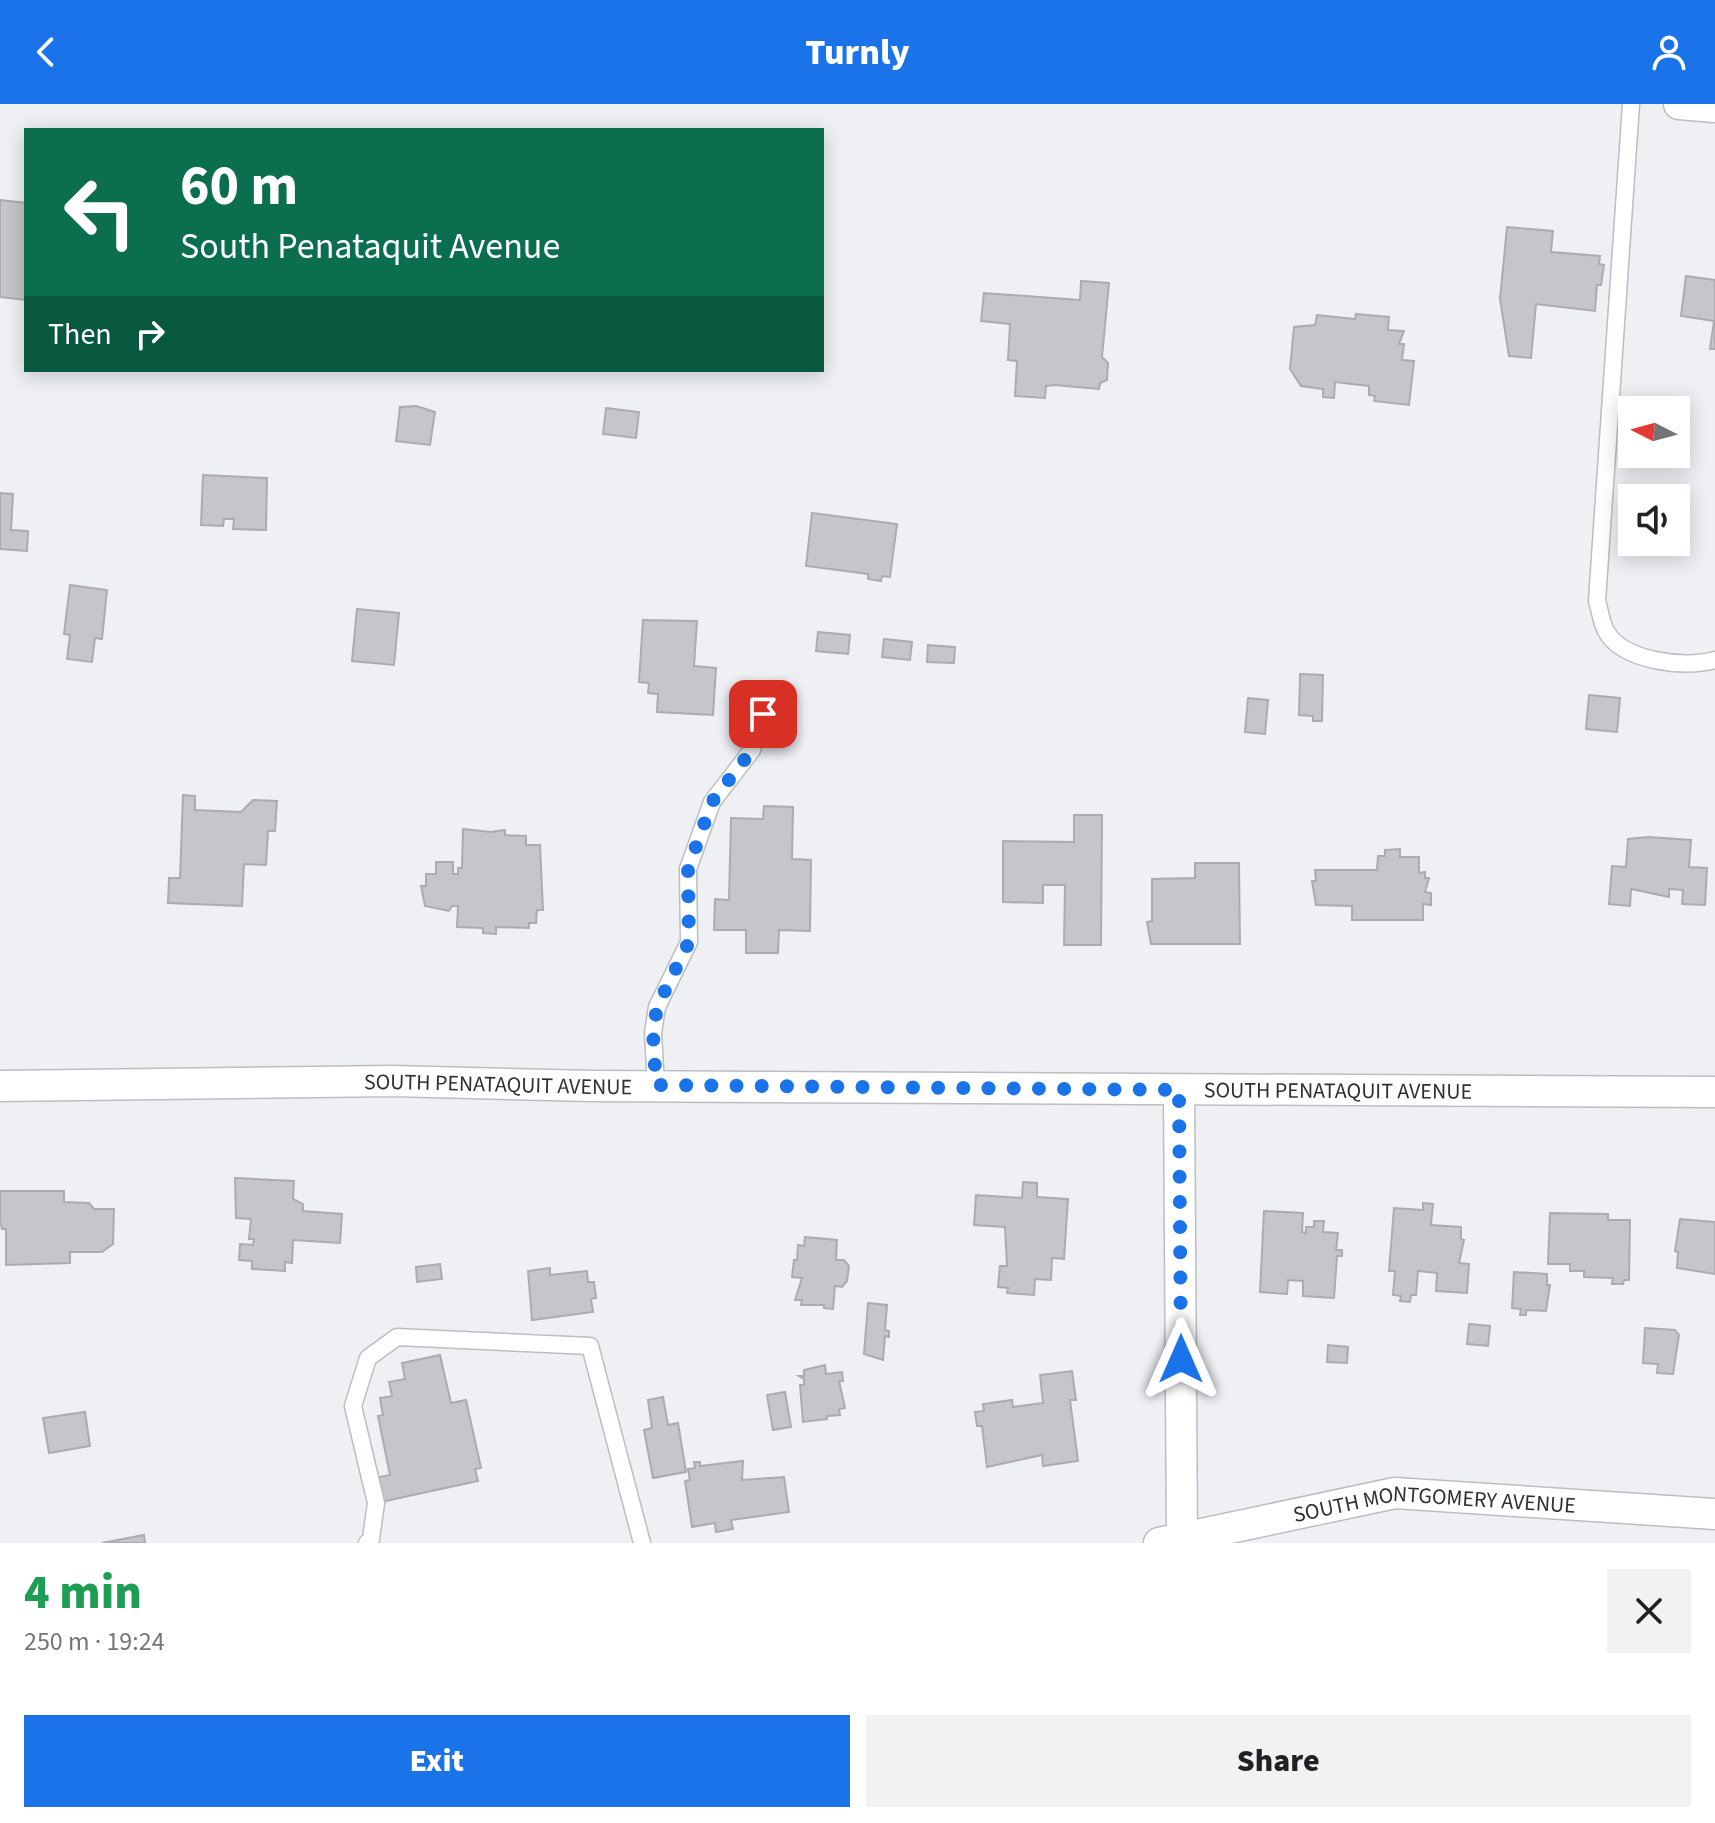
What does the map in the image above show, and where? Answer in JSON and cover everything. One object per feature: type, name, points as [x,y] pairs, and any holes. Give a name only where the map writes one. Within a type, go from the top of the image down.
[{"type":"street","points":[[1679,104],[1715,107]]},
{"type":"street","name":"SOUTH PENATAQUIT AVENUE","points":[[0,1086],[393,1081],[1179,1090],[1715,1092]]},
{"type":"street","points":[[1170,1541],[1179,1090]]},
{"type":"street","name":"SOUTH MONTGOMERY AVENUE","points":[[1170,1541],[1395,1493],[1715,1514]]},
{"type":"lane","points":[[1631,104],[1597,601],[1606,632],[1620,646],[1643,657],[1672,661],[1715,660]]},
{"type":"lane","points":[[656,1085],[653,1033],[657,1007],[689,942],[688,869],[712,802],[752,750],[763,714]]},
{"type":"lane","points":[[367,1543],[371,1539],[376,1503],[353,1406],[368,1358],[397,1337],[590,1346],[642,1543]]},
{"type":"building","points":[[0,200],[24,203],[24,300],[0,297]]},
{"type":"building","points":[[1507,227],[1553,231],[1551,252],[1600,256],[1599,264],[1604,265],[1601,285],[1597,285],[1595,311],[1536,304],[1531,358],[1509,356],[1500,299]]},
{"type":"building","points":[[1686,276],[1715,280],[1715,349],[1710,349],[1714,321],[1681,316]]},
{"type":"building","points":[[1081,281],[1109,283],[1102,357],[1108,363],[1107,380],[1100,383],[1099,389],[1054,385],[1046,386],[1045,398],[1015,396],[1017,361],[1008,360],[1010,324],[981,321],[984,293],[1080,300]]},
{"type":"building","points":[[1356,314],[1389,317],[1388,330],[1404,331],[1399,344],[1404,344],[1402,360],[1414,361],[1409,405],[1374,401],[1375,396],[1369,395],[1369,386],[1335,382],[1334,398],[1323,397],[1323,389],[1301,386],[1290,369],[1294,327],[1315,325],[1317,315],[1355,319]]},
{"type":"building","points":[[416,406],[435,412],[430,445],[396,441],[400,407]]},
{"type":"building","points":[[606,408],[639,412],[636,438],[603,434]]},
{"type":"building","points":[[203,475],[267,478],[266,530],[233,529],[234,519],[224,519],[223,526],[201,525]]},
{"type":"building","points":[[0,493],[13,494],[11,530],[28,531],[27,551],[0,549]]},
{"type":"building","points":[[812,513],[897,524],[890,577],[882,576],[881,581],[868,579],[868,574],[806,566]]},
{"type":"building","points":[[70,585],[107,590],[102,639],[95,638],[92,662],[67,659],[70,635],[64,634]]},
{"type":"building","points":[[357,609],[399,613],[394,665],[352,661]]},
{"type":"building","points":[[643,620],[697,621],[694,666],[716,668],[713,715],[657,712],[658,694],[648,693],[649,683],[639,682]]},
{"type":"building","points":[[818,632],[850,635],[848,654],[816,651]]},
{"type":"building","points":[[884,639],[912,642],[910,660],[882,657]]},
{"type":"building","points":[[928,645],[955,647],[954,663],[927,662]]},
{"type":"building","points":[[1300,674],[1323,675],[1322,721],[1313,721],[1313,716],[1299,715]]},
{"type":"building","points":[[1589,695],[1620,698],[1617,732],[1586,729]]},
{"type":"building","points":[[1248,698],[1268,700],[1265,734],[1245,732]]},
{"type":"building","points":[[183,795],[195,796],[195,810],[241,812],[253,800],[277,801],[275,831],[268,831],[266,865],[244,864],[242,906],[168,903],[169,878],[180,878]]},
{"type":"building","points":[[764,806],[793,807],[792,859],[811,860],[810,931],[779,930],[778,953],[746,953],[746,930],[714,930],[715,899],[729,900],[731,818],[763,819]]},
{"type":"building","points":[[1074,815],[1102,815],[1101,945],[1064,945],[1065,885],[1043,885],[1043,903],[1003,902],[1003,841],[1074,842]]},
{"type":"building","points":[[463,829],[505,830],[505,835],[526,836],[526,845],[540,845],[543,910],[537,910],[536,923],[529,923],[529,928],[496,927],[496,934],[483,933],[483,928],[457,927],[458,906],[452,906],[449,911],[425,906],[421,886],[426,886],[426,874],[436,874],[436,862],[453,862],[453,874],[458,874],[458,868],[462,868]]},
{"type":"building","points":[[1628,839],[1691,840],[1689,867],[1707,868],[1705,905],[1682,904],[1683,890],[1669,889],[1669,897],[1631,889],[1630,906],[1609,904],[1612,866],[1626,867]]},
{"type":"building","points":[[1400,849],[1400,857],[1419,857],[1419,873],[1425,872],[1425,878],[1429,878],[1425,892],[1431,893],[1431,905],[1423,904],[1423,920],[1352,920],[1352,906],[1316,905],[1312,881],[1316,881],[1315,870],[1377,870],[1378,856],[1385,856],[1385,850]]},
{"type":"building","points":[[1195,863],[1239,863],[1240,944],[1151,944],[1147,922],[1152,921],[1152,879],[1195,878]]},
{"type":"building","points":[[235,1178],[294,1181],[293,1199],[303,1204],[303,1211],[342,1214],[340,1243],[293,1240],[292,1263],[285,1262],[285,1271],[252,1269],[252,1261],[239,1260],[240,1244],[253,1245],[254,1239],[249,1239],[251,1219],[236,1218]]},
{"type":"building","points":[[1023,1182],[1037,1183],[1037,1197],[1068,1199],[1064,1259],[1052,1258],[1051,1280],[1035,1279],[1034,1295],[1007,1293],[1008,1288],[998,1287],[1000,1266],[1007,1266],[1005,1227],[974,1225],[976,1195],[1022,1198]]},
{"type":"building","points":[[0,1191],[64,1191],[64,1202],[89,1203],[94,1209],[114,1209],[113,1244],[102,1252],[70,1252],[70,1263],[6,1265],[6,1229],[2,1229],[0,1221]]},
{"type":"building","points":[[1423,1203],[1433,1204],[1431,1225],[1461,1227],[1461,1239],[1464,1240],[1459,1263],[1469,1264],[1467,1293],[1436,1291],[1437,1273],[1418,1271],[1416,1295],[1411,1295],[1410,1302],[1400,1301],[1401,1296],[1393,1295],[1395,1271],[1389,1271],[1394,1208],[1423,1210]]},
{"type":"building","points":[[1264,1211],[1303,1213],[1302,1232],[1306,1233],[1306,1227],[1314,1227],[1314,1221],[1324,1221],[1323,1232],[1338,1233],[1336,1250],[1342,1250],[1342,1256],[1337,1256],[1334,1298],[1303,1296],[1303,1281],[1288,1280],[1287,1294],[1260,1292]]},
{"type":"building","points":[[1550,1213],[1608,1214],[1608,1220],[1630,1220],[1629,1280],[1624,1280],[1623,1284],[1612,1284],[1613,1278],[1584,1277],[1584,1271],[1570,1271],[1570,1264],[1548,1264]]},
{"type":"building","points":[[1680,1219],[1715,1222],[1715,1274],[1677,1268],[1678,1252],[1675,1251]]},
{"type":"building","points":[[805,1237],[837,1240],[836,1260],[844,1260],[849,1266],[847,1281],[842,1287],[835,1286],[833,1309],[824,1308],[824,1305],[801,1305],[802,1300],[795,1300],[802,1278],[792,1277],[794,1260],[797,1260],[798,1245],[804,1246]]},
{"type":"building","points":[[440,1264],[442,1279],[417,1282],[416,1267]]},
{"type":"building","points":[[550,1268],[550,1275],[587,1271],[588,1282],[594,1282],[596,1298],[591,1299],[593,1312],[532,1320],[528,1271]]},
{"type":"building","points":[[1514,1272],[1547,1274],[1547,1285],[1550,1285],[1546,1311],[1526,1310],[1526,1315],[1520,1315],[1521,1309],[1512,1308]]},
{"type":"building","points":[[868,1303],[887,1305],[885,1330],[889,1331],[889,1337],[885,1336],[883,1360],[864,1354]]},
{"type":"building","points":[[1469,1324],[1490,1326],[1488,1346],[1467,1344]]},
{"type":"building","points":[[1645,1328],[1675,1330],[1679,1335],[1673,1374],[1657,1373],[1658,1364],[1643,1363]]},
{"type":"building","points":[[1328,1345],[1348,1347],[1347,1363],[1327,1362]]},
{"type":"building","points":[[440,1355],[451,1403],[466,1400],[481,1468],[475,1469],[478,1481],[376,1503],[370,1479],[390,1475],[378,1416],[383,1415],[380,1398],[392,1396],[389,1382],[405,1379],[402,1363]]},
{"type":"building","points":[[825,1365],[826,1374],[842,1372],[843,1381],[839,1381],[845,1408],[839,1409],[840,1415],[803,1422],[800,1385],[804,1385],[804,1379],[799,1376],[804,1376],[804,1370]]},
{"type":"building","points":[[1072,1371],[1076,1400],[1070,1400],[1078,1461],[1043,1466],[1042,1455],[987,1467],[982,1426],[977,1426],[975,1412],[984,1411],[983,1404],[1012,1400],[1013,1407],[1043,1403],[1040,1375]]},
{"type":"building","points":[[785,1392],[791,1427],[773,1430],[767,1395]]},
{"type":"building","points":[[663,1397],[668,1425],[678,1423],[686,1472],[653,1478],[644,1430],[652,1428],[648,1400]]},
{"type":"building","points":[[85,1412],[90,1446],[49,1453],[43,1418]]},
{"type":"building","points":[[743,1461],[742,1480],[784,1477],[789,1512],[731,1520],[733,1529],[716,1532],[715,1523],[692,1527],[685,1481],[690,1480],[688,1469],[695,1468],[694,1462],[700,1462],[700,1466]]},
{"type":"building","points":[[144,1535],[145,1543],[102,1543]]},
{"type":"route","points":[[763,714],[752,750],[712,802],[688,869],[689,942],[657,1007],[653,1033],[656,1085],[1179,1090],[1181,1359]]}]
